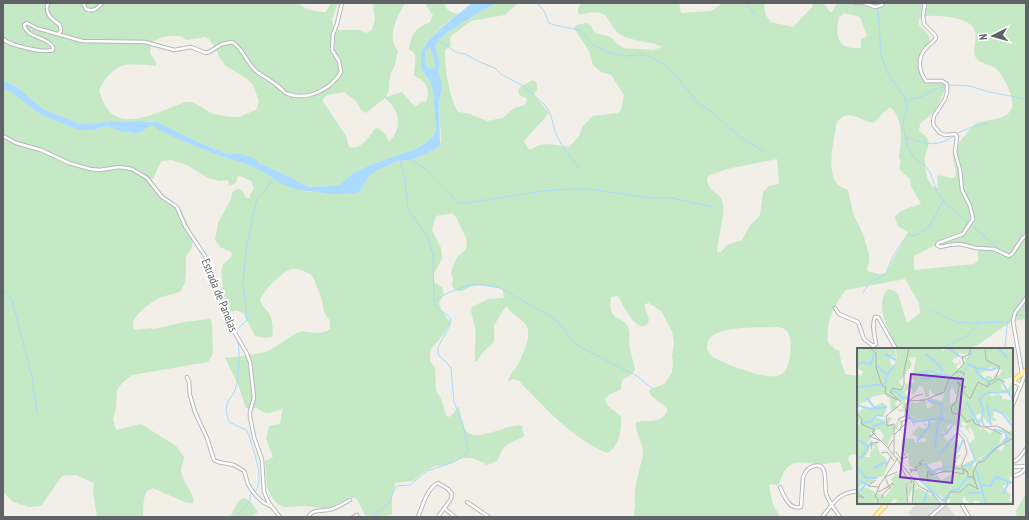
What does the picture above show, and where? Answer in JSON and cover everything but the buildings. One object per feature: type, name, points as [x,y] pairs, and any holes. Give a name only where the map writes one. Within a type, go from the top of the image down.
[{"type":"main road","points":[[1013,381],[1025,372]]},
{"type":"main road","points":[[874,517],[886,504]]},
{"type":"street","points":[[48,3],[46,10],[48,14],[60,25],[61,31],[58,33]]},
{"type":"street","points":[[83,3],[86,9],[94,10],[102,3]]},
{"type":"street","points":[[3,38],[12,44],[48,51],[53,50],[52,44],[26,31],[24,28],[25,23],[36,28],[82,41],[146,42],[174,50],[191,47],[206,53],[222,44],[232,42],[239,47],[246,59],[256,71],[284,92],[292,95],[310,94],[326,89],[341,72],[341,66],[333,53],[332,46],[333,34],[342,3]]},
{"type":"street","points":[[855,3],[864,3],[875,7],[882,5],[883,3]]},
{"type":"street","points":[[926,3],[923,20],[924,24],[936,38],[923,52],[919,63],[920,68],[926,81],[944,81],[947,84],[945,99],[934,116],[934,126],[937,131],[942,134],[955,134],[957,137],[956,152],[962,190],[970,206],[973,219],[963,234],[938,243],[938,246],[960,244],[976,248],[992,248],[1009,256],[1026,235]]},
{"type":"street","name":"Estrada de Panelas","points":[[3,136],[16,143],[41,150],[69,163],[90,169],[100,170],[115,167],[132,169],[146,178],[162,198],[177,207],[185,226],[205,256],[207,267],[212,275],[215,289],[231,326],[250,362],[254,398],[250,411],[252,427],[262,460],[264,492],[272,506]]},
{"type":"street","points":[[1013,405],[1025,372],[1013,321],[1015,313],[1026,298]]},
{"type":"street","points":[[835,308],[840,314],[858,322],[864,339],[873,346],[876,344],[874,319],[875,317],[878,317],[895,348]]},
{"type":"street","points":[[186,376],[189,382],[190,395],[195,412],[207,438],[214,460],[234,466],[244,471],[250,488],[264,503],[272,506],[280,517]]},
{"type":"street","points":[[1013,382],[1016,382],[1021,386]]},
{"type":"street","points":[[1013,462],[1019,458],[1026,449]]},
{"type":"street","points":[[780,487],[789,504],[795,508],[801,508],[803,477],[812,467],[819,466],[823,469],[825,492],[840,517]]},
{"type":"street","points":[[1013,467],[1026,467]]},
{"type":"street","points":[[1013,476],[1020,473],[1026,467]]},
{"type":"street","points":[[418,517],[428,493],[436,484],[442,485],[452,493],[451,499],[438,517]]},
{"type":"street","points":[[822,517],[839,496],[857,491]]},
{"type":"street","points":[[308,517],[315,511],[330,510],[350,500]]},
{"type":"street","points":[[467,502],[489,517]]},
{"type":"street","points":[[930,517],[945,504]]},
{"type":"street","points":[[962,504],[969,517]]},
{"type":"street","points":[[444,508],[455,517]]},
{"type":"street","points":[[353,517],[357,515]]},
{"type":"shaded area","points":[[917,504],[942,504],[927,517],[911,517],[908,512]]},
{"type":"shaded area","points":[[947,505],[956,517],[934,517],[936,515]]},
{"type":"green space","points":[[3,3],[298,3],[311,10],[326,12],[331,3],[338,3],[332,19],[334,30],[359,30],[366,33],[372,30],[375,19],[373,8],[374,3],[405,3],[394,27],[393,40],[398,51],[395,65],[391,73],[389,90],[386,97],[402,92],[415,107],[422,101],[426,102],[428,93],[428,90],[422,80],[414,76],[415,55],[409,49],[411,39],[415,32],[430,22],[433,14],[425,3],[447,3],[445,7],[451,12],[458,14],[443,25],[427,42],[421,53],[421,67],[430,82],[433,91],[436,130],[432,138],[418,148],[370,165],[352,174],[340,185],[335,186],[309,187],[262,164],[224,153],[151,121],[112,121],[80,124],[43,109],[17,87],[3,80]],"holes":[[[180,36],[187,40],[205,37],[209,39],[226,66],[247,79],[253,85],[259,101],[257,109],[240,117],[231,117],[213,114],[193,102],[186,102],[144,117],[133,119],[113,115],[106,107],[99,90],[105,81],[110,74],[122,66],[137,64],[156,66],[156,62],[150,53],[152,42],[162,37]],[[345,92],[355,100],[360,109],[366,113],[385,98],[390,103],[397,114],[398,125],[389,142],[386,135],[378,128],[375,129],[367,139],[357,147],[349,147],[346,136],[322,100],[327,95]]]},
{"type":"green space","points":[[495,3],[518,3],[505,15],[471,21],[451,36],[451,45],[445,50],[445,61],[450,92],[458,112],[467,113],[487,121],[503,118],[514,108],[525,105],[527,100],[525,97],[520,96],[518,91],[521,86],[533,80],[537,83],[537,89],[534,95],[549,113],[524,141],[529,150],[540,145],[549,144],[569,147],[579,136],[583,126],[593,116],[618,113],[621,110],[624,95],[611,75],[601,72],[593,65],[589,51],[574,28],[576,25],[586,23],[591,26],[595,33],[611,37],[617,44],[624,48],[653,50],[662,47],[625,37],[618,33],[608,18],[599,13],[591,12],[580,15],[578,13],[578,9],[581,3],[679,3],[681,13],[711,11],[723,3],[764,3],[765,13],[770,22],[793,27],[813,6],[812,3],[824,3],[830,12],[832,12],[837,3],[1026,3],[1026,319],[1012,321],[971,348],[897,348],[884,319],[882,303],[884,296],[889,289],[898,294],[907,323],[920,313],[919,303],[905,279],[846,290],[831,314],[827,335],[828,342],[836,350],[839,350],[845,374],[857,376],[857,454],[850,455],[848,459],[853,469],[843,472],[840,462],[821,464],[795,463],[791,465],[785,470],[778,485],[769,485],[773,505],[780,516],[779,517],[635,517],[636,488],[643,458],[642,445],[636,422],[654,421],[660,419],[667,413],[665,406],[653,398],[649,390],[664,384],[672,373],[674,342],[672,331],[661,311],[649,303],[645,304],[649,319],[647,325],[642,326],[634,321],[626,311],[618,296],[611,297],[611,311],[616,317],[625,323],[629,330],[629,346],[635,370],[631,375],[622,380],[621,389],[608,395],[605,399],[608,406],[621,416],[619,437],[615,446],[608,453],[596,448],[572,432],[519,381],[513,379],[508,382],[510,375],[517,366],[524,351],[528,340],[528,329],[526,325],[506,306],[494,325],[493,343],[483,352],[477,361],[475,361],[476,330],[471,309],[472,307],[488,299],[504,298],[503,291],[501,288],[473,286],[463,291],[459,291],[452,286],[453,279],[451,272],[457,257],[465,250],[467,246],[466,238],[456,217],[452,213],[436,216],[432,230],[441,248],[442,259],[434,273],[433,278],[434,282],[442,287],[444,294],[439,303],[443,313],[451,323],[432,347],[430,361],[435,368],[436,390],[441,399],[446,415],[449,417],[459,407],[465,429],[470,434],[484,434],[509,427],[522,426],[524,436],[503,448],[498,459],[492,463],[486,465],[472,458],[463,458],[447,465],[435,466],[424,472],[413,481],[395,483],[392,496],[392,514],[390,515],[372,517],[365,515],[357,499],[350,497],[327,509],[306,506],[284,507],[279,505],[272,498],[267,487],[265,461],[273,457],[266,439],[269,426],[280,424],[283,408],[267,413],[257,408],[246,408],[239,387],[225,358],[268,351],[297,333],[325,332],[330,329],[330,321],[324,312],[322,300],[313,277],[310,274],[298,269],[291,269],[285,272],[269,286],[260,299],[271,318],[273,328],[272,337],[266,338],[255,336],[243,313],[237,311],[221,313],[223,302],[219,290],[223,286],[222,267],[232,255],[231,252],[220,247],[215,240],[218,223],[234,191],[239,189],[244,193],[246,198],[250,198],[254,188],[251,181],[240,176],[237,177],[237,181],[234,184],[229,186],[228,180],[219,181],[208,178],[187,165],[171,160],[163,161],[151,183],[156,191],[163,194],[175,203],[182,211],[193,237],[192,248],[186,256],[185,283],[180,292],[162,297],[147,306],[137,316],[133,326],[135,330],[150,328],[154,329],[184,322],[210,319],[212,323],[213,354],[208,362],[132,375],[122,383],[117,390],[116,408],[113,419],[116,430],[141,424],[176,446],[184,457],[181,470],[194,502],[184,502],[153,488],[146,493],[143,517],[97,517],[93,492],[94,483],[76,475],[62,476],[41,506],[29,507],[13,502],[3,492],[3,88],[14,94],[35,111],[44,116],[79,130],[93,130],[107,126],[122,132],[132,133],[150,124],[183,141],[215,154],[249,165],[271,176],[279,183],[298,190],[311,192],[357,193],[372,173],[398,161],[410,160],[421,156],[439,147],[441,141],[439,103],[442,87],[432,68],[428,68],[426,65],[425,52],[446,33]],"holes":[[[844,13],[860,17],[867,36],[861,39],[861,48],[847,47],[840,41],[837,31],[839,17]],[[922,16],[940,16],[959,19],[970,24],[976,36],[974,50],[976,58],[980,62],[993,67],[998,71],[1008,86],[1012,99],[1012,108],[1005,116],[974,125],[955,146],[953,157],[956,175],[954,178],[937,176],[938,188],[934,187],[928,180],[925,165],[928,140],[919,131],[920,124],[935,111],[945,89],[944,83],[929,83],[925,81],[921,71],[921,54],[930,44],[929,35],[919,25],[919,19]],[[890,107],[897,117],[901,135],[899,169],[910,179],[911,186],[921,204],[899,212],[895,218],[898,226],[908,232],[886,273],[879,274],[867,271],[869,254],[863,234],[853,213],[848,190],[837,184],[832,171],[831,162],[837,122],[842,118],[851,115],[874,123]],[[777,159],[779,184],[769,186],[763,192],[760,215],[749,227],[742,240],[727,245],[721,252],[717,252],[723,217],[723,204],[721,198],[710,188],[707,181],[708,176],[727,169]],[[937,244],[940,247],[970,245],[978,250],[978,261],[974,264],[914,270],[914,256]],[[780,327],[786,330],[791,345],[788,365],[786,370],[780,375],[772,376],[756,374],[740,369],[713,357],[707,350],[708,341],[712,336],[719,332],[738,328]]]},
{"type":"green space","points":[[1026,493],[1026,517],[1017,517],[1016,511]]},
{"type":"green space","points":[[245,498],[250,501],[258,512],[250,517],[230,517],[239,500]]},
{"type":"water","points":[[472,3],[495,3],[446,33],[425,52],[426,65],[428,68],[435,69],[439,73],[442,87],[439,103],[439,147],[421,156],[410,160],[398,161],[376,171],[369,176],[360,191],[357,193],[333,194],[298,190],[279,183],[271,176],[249,165],[215,154],[183,141],[161,131],[152,125],[137,133],[122,132],[107,126],[93,130],[79,130],[44,116],[35,111],[14,94],[3,88],[3,80],[17,87],[43,109],[80,124],[112,121],[157,122],[224,153],[262,164],[309,187],[335,186],[340,185],[352,174],[370,165],[418,148],[432,138],[436,130],[433,91],[430,82],[421,67],[421,53],[427,42],[443,26]]},
{"type":"waterway","points":[[537,3],[544,11],[549,23],[581,31],[593,45],[610,53],[626,56],[648,56],[664,64],[671,70],[699,104],[711,111],[741,138],[764,151]]},
{"type":"waterway","points":[[747,3],[755,15]]},
{"type":"waterway","points":[[878,9],[881,55],[888,74],[905,98],[907,109],[903,127],[908,147],[912,155],[925,165],[930,172],[937,192],[946,204],[997,247]]},
{"type":"waterway","points":[[434,76],[437,68],[437,59],[433,46],[436,40]]},
{"type":"waterway","points":[[437,40],[458,53],[465,54],[495,68],[502,75],[522,85],[544,104],[551,115],[555,132],[559,140],[579,168]]},
{"type":"waterway","points":[[948,85],[970,86],[989,92],[1026,99]]},
{"type":"waterway","points":[[906,101],[923,96],[945,86]]},
{"type":"waterway","points":[[958,133],[969,128],[986,124]]},
{"type":"waterway","points":[[906,137],[930,144],[942,142],[954,136]]},
{"type":"waterway","points":[[230,156],[244,157],[256,163]]},
{"type":"waterway","points":[[373,517],[389,503],[396,486],[410,485],[427,471],[454,462],[467,453],[468,450],[463,425],[454,402],[451,368],[439,356],[438,352],[438,347],[449,327],[451,320],[448,315],[438,309],[434,304],[433,255],[428,238],[408,209],[404,174],[400,160]]},
{"type":"waterway","points":[[411,160],[427,170],[459,203],[544,191],[590,189],[650,198],[672,198],[712,207]]},
{"type":"waterway","points":[[237,332],[247,320],[243,282],[247,244],[257,199],[265,191],[273,178]]},
{"type":"waterway","points":[[863,293],[870,282],[885,275],[895,254],[905,239],[909,235],[916,236],[929,227],[943,201]]},
{"type":"waterway","points":[[435,300],[450,292],[469,285],[477,284],[500,288],[555,319],[580,347],[637,376],[653,389]]},
{"type":"waterway","points":[[3,291],[7,293],[12,300],[32,377],[37,413]]},
{"type":"waterway","points":[[933,311],[956,322],[1008,322]]},
{"type":"waterway","points":[[1016,315],[1026,316]]},
{"type":"waterway","points":[[1005,348],[1007,325],[1012,316]]},
{"type":"waterway","points":[[942,348],[965,337],[980,323]]},
{"type":"waterway","points":[[238,342],[238,379],[226,408],[229,422],[246,430],[248,433],[255,454],[259,478],[256,490]]},
{"type":"waterway","points":[[237,517],[250,501],[250,495],[253,492]]}]
